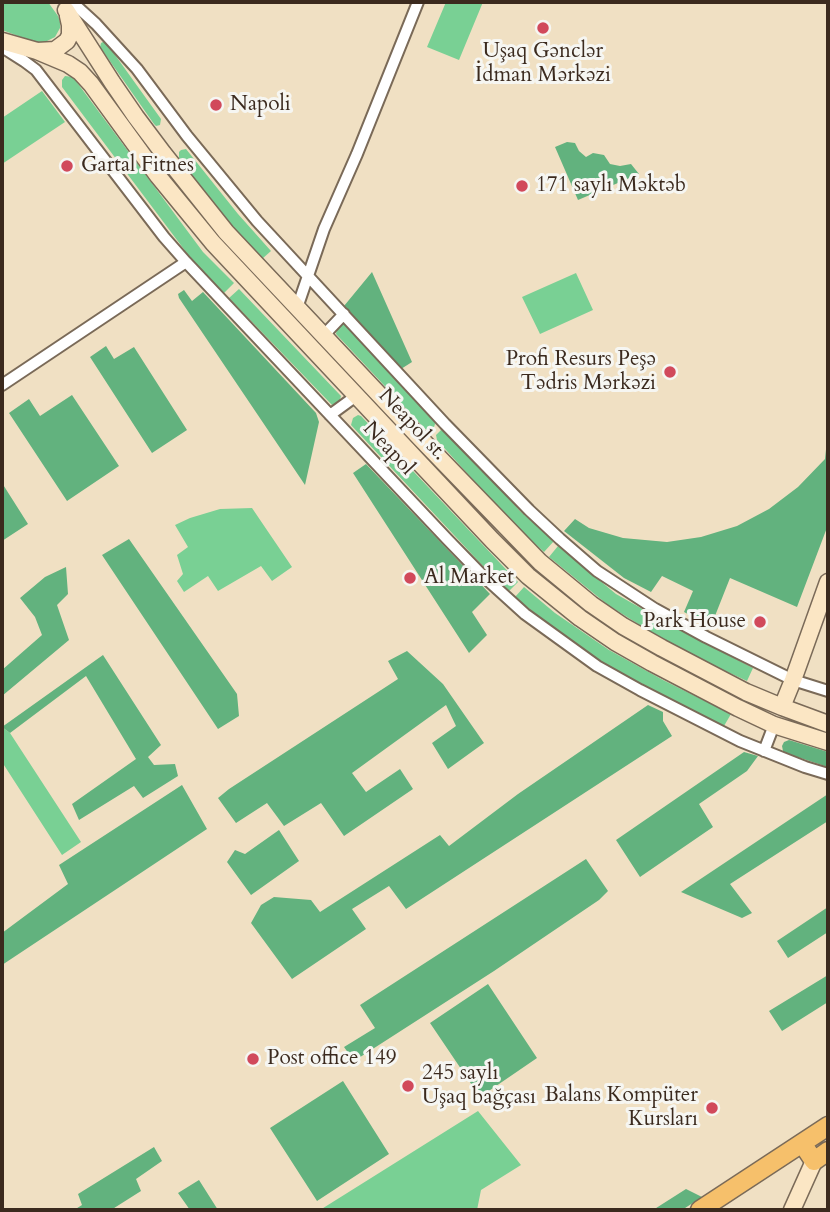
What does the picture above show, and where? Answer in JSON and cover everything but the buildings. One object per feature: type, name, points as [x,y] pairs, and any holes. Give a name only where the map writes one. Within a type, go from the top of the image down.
[{"type":"main road","points":[[37,51],[55,50],[67,41],[70,25],[66,5]]},
{"type":"main road","name":"Neapol st.","points":[[66,5],[111,82],[226,232],[540,562],[591,604],[662,648],[782,708],[828,724]]},
{"type":"main road","name":"Neapol st.","points":[[2,41],[37,51],[80,72],[158,176],[213,243],[519,567],[580,618],[652,663],[774,725],[828,742]]},
{"type":"main road","points":[[782,708],[828,582]]},
{"type":"main road","points":[[700,1210],[828,1126]]},
{"type":"main road","points":[[792,1210],[821,1156],[802,1143]]},
{"type":"street","points":[[296,308],[324,229],[418,2]]},
{"type":"street","points":[[66,5],[96,24],[137,69],[187,136],[257,221],[445,424],[529,510],[597,571],[655,609],[748,659],[793,680],[828,691]]},
{"type":"street","name":"Neapol","points":[[2,47],[36,70],[186,262],[482,575],[544,629],[597,666],[740,741],[828,774]]},
{"type":"street","points":[[2,385],[186,262]]},
{"type":"street","points":[[323,336],[344,314]]},
{"type":"street","points":[[330,415],[356,396]]},
{"type":"street","points":[[764,751],[774,725]]},
{"type":"green space","points":[[2,2],[48,2],[58,16],[60,28],[55,37],[43,43],[2,30]]},
{"type":"green space","points":[[446,2],[483,2],[459,60],[427,47]]},
{"type":"green space","points":[[105,41],[161,119],[160,125],[154,124],[100,47]]},
{"type":"green space","points":[[65,76],[73,77],[203,252],[234,283],[224,293],[192,260],[62,87]]},
{"type":"green space","points":[[42,91],[65,122],[2,164],[2,118]]},
{"type":"green space","points":[[567,142],[575,143],[586,157],[593,153],[604,155],[610,164],[631,164],[639,174],[578,200],[555,147]]},
{"type":"green space","points":[[186,149],[271,251],[262,259],[228,222],[179,158],[179,152]]},
{"type":"green space","points":[[372,272],[412,362],[401,369],[344,306]]},
{"type":"green space","points":[[576,273],[593,310],[540,334],[522,297]]},
{"type":"green space","points":[[239,289],[341,396],[339,403],[332,405],[229,298]]},
{"type":"green space","points":[[184,290],[192,301],[203,292],[316,413],[319,422],[305,485],[179,298],[178,294]]},
{"type":"green space","points":[[341,324],[347,324],[434,418],[434,427],[425,429],[336,334]]},
{"type":"green space","points":[[106,346],[114,359],[134,347],[187,430],[152,453],[90,357]]},
{"type":"green space","points":[[72,395],[119,466],[67,501],[9,413],[29,399],[40,416]]},
{"type":"green space","points":[[358,415],[518,582],[509,591],[351,425],[353,418]]},
{"type":"green space","points":[[441,430],[448,432],[520,511],[554,541],[544,552],[511,522],[437,440],[436,435]]},
{"type":"green space","points":[[828,430],[828,525],[797,607],[730,578],[711,626],[684,612],[693,591],[662,576],[651,592],[624,578],[564,531],[575,519],[589,528],[623,538],[667,542],[701,537],[737,526],[769,509],[798,487],[825,459]]},
{"type":"green space","points":[[366,464],[490,594],[472,612],[487,635],[469,653],[353,473]]},
{"type":"green space","points":[[2,483],[28,524],[2,541]]},
{"type":"green space","points":[[252,508],[292,567],[272,581],[261,566],[218,591],[208,576],[184,592],[177,581],[183,574],[177,555],[188,547],[175,525],[220,509]]},
{"type":"green space","points":[[129,539],[237,694],[239,716],[218,729],[102,555]]},
{"type":"green space","points":[[558,546],[616,594],[753,668],[747,681],[678,649],[608,605],[549,557]]},
{"type":"green space","points":[[66,567],[68,594],[57,605],[69,640],[2,696],[2,670],[42,635],[35,617],[20,598],[45,577]]},
{"type":"green space","points":[[524,587],[555,613],[609,650],[731,714],[724,726],[656,693],[601,661],[515,597]]},
{"type":"green space","points":[[407,651],[443,684],[484,743],[448,769],[432,743],[456,726],[446,705],[352,773],[366,792],[400,769],[413,789],[344,836],[321,803],[284,826],[267,803],[236,823],[218,798],[398,679],[388,661]]},
{"type":"green space","points":[[103,655],[161,745],[148,757],[154,765],[175,764],[178,776],[143,798],[134,786],[79,820],[72,804],[136,759],[86,676],[10,733],[2,727]]},
{"type":"green space","points":[[648,705],[663,712],[663,721],[672,736],[406,909],[389,886],[352,909],[366,929],[292,979],[251,923],[261,905],[274,897],[311,900],[320,912],[440,835],[449,846],[518,794]]},
{"type":"green space","points":[[2,727],[10,733],[81,842],[62,855],[2,762]]},
{"type":"green space","points":[[789,740],[828,752],[828,767],[785,753],[782,746]]},
{"type":"green space","points":[[744,752],[758,756],[747,771],[699,804],[713,827],[640,877],[616,840]]},
{"type":"green space","points":[[182,785],[207,829],[2,965],[2,933],[68,884],[59,865]]},
{"type":"green space","points":[[828,794],[828,821],[730,884],[752,913],[742,918],[681,892]]},
{"type":"green space","points":[[279,830],[299,861],[251,895],[227,862],[235,850],[245,854]]},
{"type":"green space","points":[[586,859],[608,891],[599,900],[354,1061],[344,1047],[375,1028],[360,1005]]},
{"type":"green space","points":[[828,907],[828,932],[788,958],[777,941]]},
{"type":"green space","points":[[828,975],[828,1002],[782,1031],[769,1011]]},
{"type":"green space","points":[[488,984],[537,1058],[480,1097],[430,1023]]},
{"type":"green space","points":[[343,1081],[389,1154],[317,1201],[270,1128]]},
{"type":"green space","points":[[478,1111],[521,1165],[481,1190],[477,1210],[320,1210]]},
{"type":"green space","points":[[154,1147],[162,1161],[136,1179],[141,1191],[111,1210],[74,1210],[82,1205],[78,1194]]},
{"type":"green space","points":[[199,1180],[218,1210],[190,1210],[178,1193]]},
{"type":"green space","points":[[686,1189],[702,1197],[682,1210],[653,1210]]},
{"type":"place","name":"Uşaq Gənclər İdman Mərkəzi","points":[[543,28]]},
{"type":"place","name":"Napoli","points":[[216,105]]},
{"type":"place","name":"Gartal Fitnes","points":[[67,166]]},
{"type":"place","name":"171 saylı Məktəb","points":[[522,186]]},
{"type":"place","name":"Profi Resurs Peşə Tədris Mərkəzi","points":[[670,372]]},
{"type":"place","name":"Al Market","points":[[410,578]]},
{"type":"place","name":"Park House","points":[[760,622]]},
{"type":"place","name":"Post office 149","points":[[253,1059]]},
{"type":"place","name":"245 saylı Uşaq bağçası","points":[[408,1086]]},
{"type":"place","name":"Balans Kompüter Kursları","points":[[712,1108]]}]
